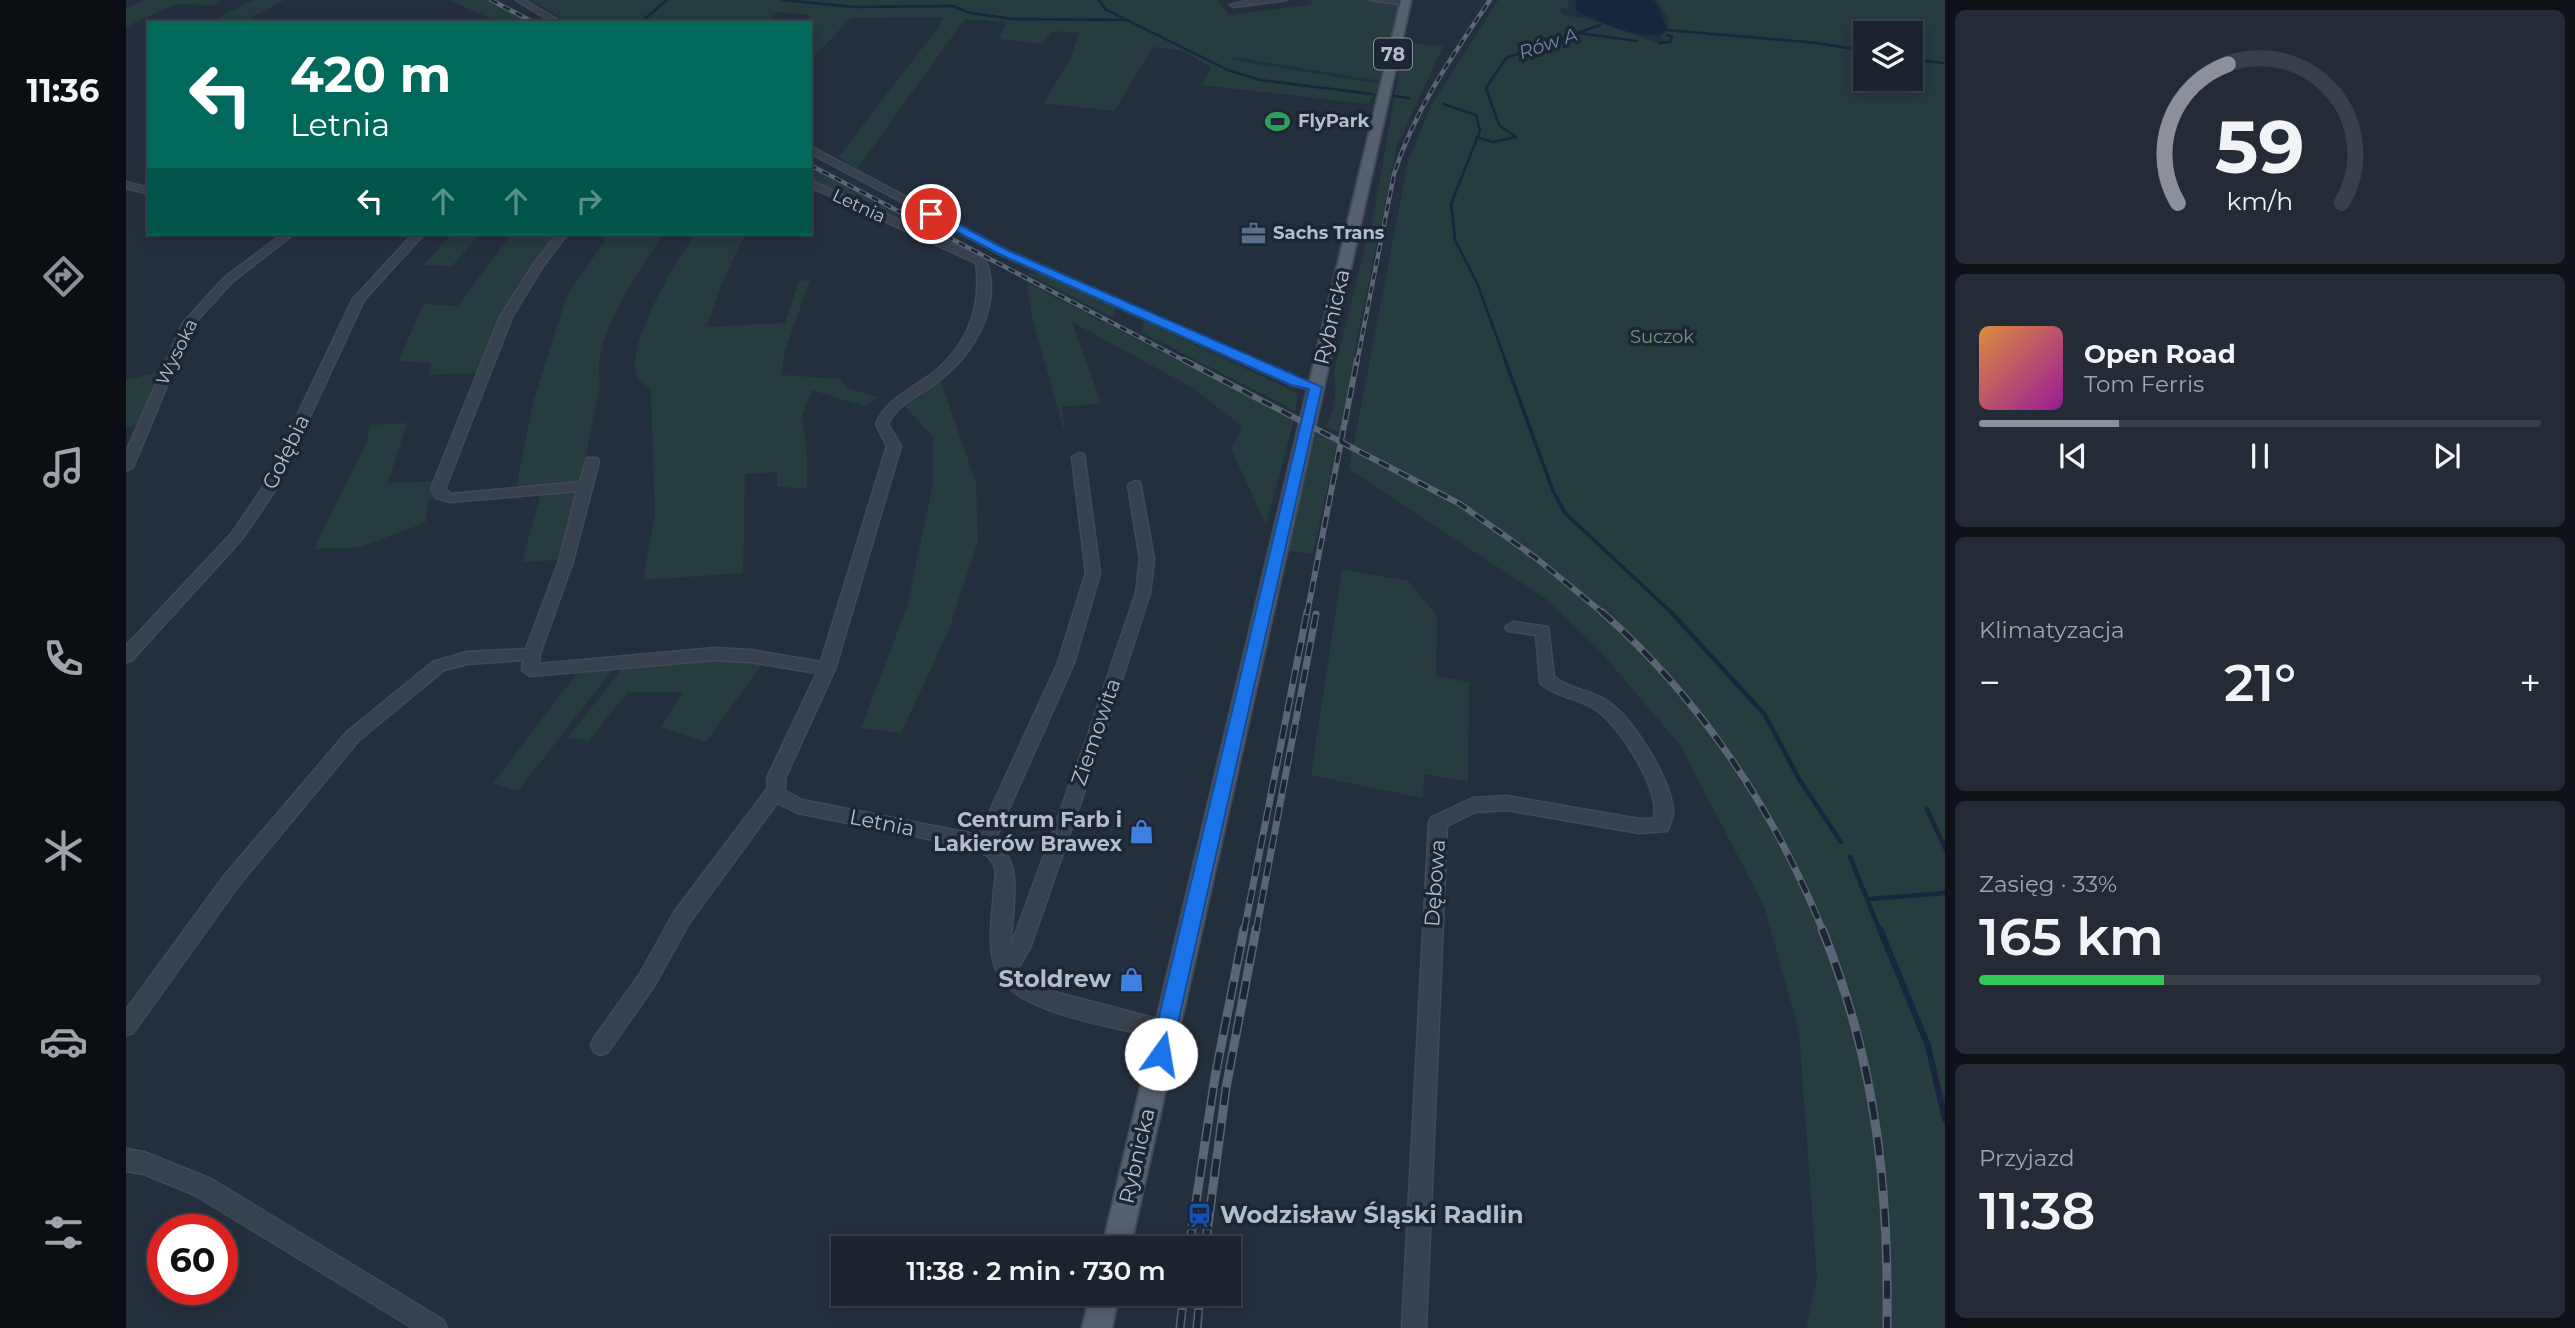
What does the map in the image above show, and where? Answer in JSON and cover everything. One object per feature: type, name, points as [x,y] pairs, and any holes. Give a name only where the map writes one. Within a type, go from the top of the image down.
[{"type":"main road","name":"Rybnicka","points":[[1119,1236],[1406,2]]},
{"type":"main road","points":[[1097,1328],[1102,1306]]},
{"type":"street","points":[[520,0],[556,21]]},
{"type":"street","points":[[1234,5],[1283,0]]},
{"type":"street","points":[[1374,0],[1406,2]]},
{"type":"street","name":"Letnia","points":[[812,150],[1003,252],[1295,382],[1316,387]]},
{"type":"street","name":"Letnia","points":[[812,184],[981,261]]},
{"type":"street","points":[[126,195],[131,186]]},
{"type":"street","name":"Wysoka","points":[[126,467],[187,325],[228,280],[287,235]]},
{"type":"street","name":"Gołębia","points":[[126,656],[237,536],[269,489],[359,299],[418,235]]},
{"type":"street","points":[[561,235],[538,265],[506,317],[438,489],[441,495],[450,498],[585,486]]},
{"type":"street","points":[[601,1045],[647,980],[682,917],[775,792],[776,778],[827,669],[894,446],[885,434],[882,424],[888,407],[945,370],[961,355],[980,323],[983,272],[981,261],[1003,252]]},
{"type":"street","points":[[1079,457],[1093,573],[1066,663],[985,844],[997,853],[1005,871],[1002,955],[1006,972],[1025,988],[1054,1001],[1166,1030]]},
{"type":"street","points":[[592,461],[566,561],[532,654],[530,670],[706,654],[750,656],[827,669]]},
{"type":"street","name":"Ziemowita","points":[[1006,972],[1020,948],[1143,593],[1147,559],[1135,485]]},
{"type":"street","name":"Dębowa","points":[[1413,1328],[1438,822],[1473,805],[1507,803],[1639,827],[1661,826],[1664,811],[1650,770],[1616,718],[1602,705],[1559,692],[1546,678],[1543,631],[1513,627]]},
{"type":"street","points":[[126,1027],[232,880],[353,736],[439,666],[467,658],[532,654]]},
{"type":"street","name":"Letnia","points":[[775,792],[798,806],[985,844]]},
{"type":"street","points":[[126,1160],[144,1163],[203,1187],[283,1233],[435,1328]]},
{"type":"green space","points":[[144,0],[222,0],[213,5],[176,4],[126,27],[126,8]]},
{"type":"green space","points":[[253,0],[284,0],[246,21],[212,21]]},
{"type":"green space","points":[[449,0],[487,0],[527,21],[496,21]]},
{"type":"green space","points":[[531,0],[1217,0],[1229,15],[1310,5],[1313,0],[1379,0],[1399,5],[1381,81],[1234,57],[1232,60],[1381,84],[1368,104],[1202,85],[1211,67],[1184,51],[1153,47],[1114,111],[1044,103],[1071,57],[1079,33],[1053,31],[1041,44],[999,39],[1006,22],[965,19],[856,170],[839,156],[940,25],[942,17],[851,18],[812,59],[812,21],[806,21],[811,15],[778,12],[767,21],[566,21]]},
{"type":"green space","name":"Suczok","points":[[1498,0],[1569,0],[1568,7],[1559,9],[1562,15],[1588,19],[1658,43],[1667,42],[1661,36],[1669,29],[1667,16],[1656,0],[1945,0],[1945,1328],[1806,1328],[1817,1279],[1799,1031],[1764,906],[1680,745],[1599,650],[1546,599],[1349,469],[1408,162],[1431,106]]},
{"type":"green space","points":[[1409,36],[1414,44],[1443,46],[1397,146],[1357,338],[1342,434],[1325,426],[1334,406],[1334,371],[1375,207],[1404,43]]},
{"type":"green space","points":[[812,169],[946,239],[812,182]]},
{"type":"green space","points":[[511,235],[559,235],[511,302],[478,373],[428,375],[432,363],[398,361],[424,304],[458,306]]},
{"type":"green space","points":[[609,235],[663,235],[619,305],[602,346],[600,383],[580,484],[516,488],[534,399],[567,295]]},
{"type":"green space","points":[[695,235],[745,235],[721,285],[707,327],[785,323],[799,281],[810,280],[784,353],[782,375],[839,379],[849,389],[877,397],[864,406],[812,390],[802,415],[807,456],[807,488],[777,487],[777,472],[745,474],[743,573],[643,580],[655,514],[651,390],[637,376],[636,355],[647,318]]},
{"type":"green space","points":[[450,236],[477,237],[452,266],[423,265]]},
{"type":"green space","points":[[1038,271],[1116,307],[1113,318],[1028,274]]},
{"type":"green space","points":[[1027,283],[1294,420],[1266,524],[1231,449],[1242,426],[1191,387],[1072,322],[1101,403],[1062,407],[1065,434],[1032,317]]},
{"type":"green space","points":[[1145,321],[1297,393],[1296,411],[1141,332]]},
{"type":"green space","points":[[160,372],[140,425],[126,428],[126,380]]},
{"type":"green space","points":[[940,379],[976,483],[978,541],[948,632],[901,733],[861,728],[907,607],[933,483],[933,437],[902,403]]},
{"type":"green space","points":[[407,423],[388,483],[435,481],[440,499],[429,499],[425,523],[360,547],[314,549],[367,441],[370,425]]},
{"type":"green space","points":[[1317,433],[1337,442],[1313,554],[1289,551],[1305,471]]},
{"type":"green space","points":[[571,490],[577,494],[562,560],[522,562],[541,494]]},
{"type":"green space","points":[[1342,570],[1408,581],[1437,616],[1436,676],[1469,682],[1468,782],[1424,774],[1423,798],[1311,775]]},
{"type":"green space","points":[[722,658],[763,663],[706,742],[661,727],[683,692],[628,692],[589,740],[568,738],[622,668]]},
{"type":"green space","points":[[610,668],[610,673],[518,791],[493,783],[578,672]]},
{"type":"water","points":[[1577,0],[1652,0],[1657,4],[1667,30],[1649,35],[1625,30],[1575,10]]},
{"type":"waterway","points":[[642,21],[667,0]]},
{"type":"waterway","points":[[782,0],[854,7],[953,6],[970,13],[1013,19],[1126,20]]},
{"type":"waterway","points":[[1099,0],[1105,9],[1228,70],[1260,80],[1372,94]]},
{"type":"waterway","name":"Rów A","points":[[1477,137],[1493,142],[1516,137],[1499,125],[1486,88],[1506,58],[1600,25]]},
{"type":"waterway","points":[[1667,30],[1817,43],[1853,49]]},
{"type":"waterway","points":[[1578,33],[1637,41]]},
{"type":"waterway","points":[[1659,43],[1670,42],[1672,37],[1667,35]]},
{"type":"waterway","points":[[1923,60],[1943,63]]},
{"type":"waterway","points":[[1394,96],[1409,98]]},
{"type":"waterway","points":[[1443,104],[1476,115],[1480,131],[1477,137]]},
{"type":"waterway","points":[[1477,137],[1451,204],[1455,240],[1477,283],[1506,362]]},
{"type":"waterway","points":[[1505,360],[1553,491],[1565,513],[1672,613]]},
{"type":"waterway","points":[[1672,613],[1765,715],[1799,779],[1841,842]]},
{"type":"waterway","points":[[1927,809],[1945,848]]},
{"type":"waterway","points":[[1850,857],[1880,931]]},
{"type":"waterway","points":[[1870,899],[1945,893]]},
{"type":"waterway","points":[[1880,929],[1928,1046],[1945,1119]]},
{"type":"railway","points":[[491,0],[531,21]]},
{"type":"railway","points":[[1357,362],[1394,174],[1424,105],[1490,0]]},
{"type":"railway","points":[[812,166],[1187,362]]},
{"type":"railway","points":[[1184,360],[1341,442]]},
{"type":"railway","points":[[1341,442],[1357,360]]},
{"type":"railway","points":[[1307,614],[1341,442]]},
{"type":"railway","points":[[1341,442],[1460,504],[1536,558],[1604,614]]},
{"type":"railway","points":[[1244,931],[1307,612]]},
{"type":"railway","points":[[1602,612],[1638,645],[1671,681],[1731,758],[1782,842],[1823,931]]},
{"type":"railway","points":[[1256,931],[1316,614]]},
{"type":"railway","points":[[1191,1236],[1215,1077],[1244,929]]},
{"type":"railway","points":[[1207,1236],[1226,1088],[1256,929]]},
{"type":"railway","points":[[1822,929],[1855,1027],[1876,1125],[1885,1224],[1887,1328]]},
{"type":"railway","points":[[1180,1328],[1183,1306]]},
{"type":"railway","points":[[1197,1328],[1199,1306]]},
{"type":"place","name":"FlyPark","points":[[1278,121]]},
{"type":"place","name":"Sachs Trans","points":[[1253,233]]},
{"type":"place","name":"Centrum Farb i Lakierów Brawex","points":[[1142,832]]},
{"type":"place","name":"Stoldrew","points":[[1131,979]]},
{"type":"place","name":"Wodzisław Śląski Radlin","points":[[1200,1215]]},
{"type":"route","points":[[931,214],[1003,252],[1295,382],[1316,387],[1161,1054]]}]
